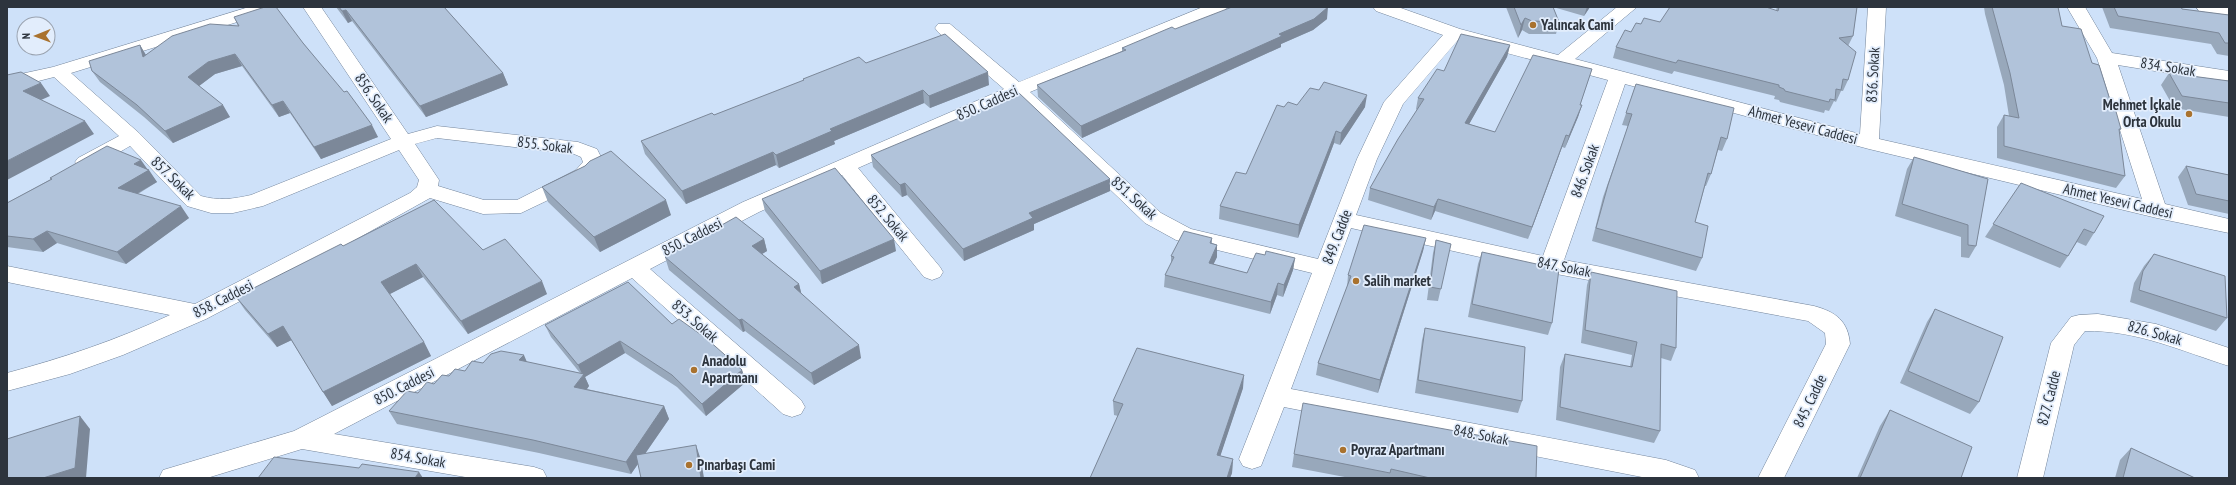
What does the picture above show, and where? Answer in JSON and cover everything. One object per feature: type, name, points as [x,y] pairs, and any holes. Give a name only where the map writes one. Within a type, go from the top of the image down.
[{"type":"street","points":[[7,83],[58,71],[267,7]]},
{"type":"street","name":"856. Sokak","points":[[312,7],[430,180],[427,190]]},
{"type":"street","name":"850. Caddesi","points":[[172,478],[302,439],[751,207],[1017,90],[1218,7]]},
{"type":"street","name":"Ahmet Yesevi Caddesi","points":[[1382,7],[1454,33],[1869,143],[2158,211],[2229,226]]},
{"type":"street","points":[[1562,61],[1628,7]]},
{"type":"street","name":"836. Sokak","points":[[1869,143],[1877,7]]},
{"type":"street","points":[[2076,7],[2106,58],[2158,211]]},
{"type":"street","points":[[2205,7],[2229,12]]},
{"type":"street","points":[[944,28],[1017,90]]},
{"type":"street","name":"849. Cadde","points":[[1252,460],[1367,159],[1394,102],[1454,33]]},
{"type":"street","name":"834. Sokak","points":[[2106,58],[2229,77]]},
{"type":"street","name":"857. Sokak","points":[[58,71],[132,137],[194,201],[211,206],[233,206],[256,202],[403,141]]},
{"type":"street","name":"846. Sokak","points":[[1551,265],[1619,76]]},
{"type":"street","name":"851. Sokak","points":[[1017,90],[1154,218],[1184,235],[1325,268]]},
{"type":"street","name":"855. Sokak","points":[[403,141],[437,132],[578,148],[590,153],[594,163],[583,176],[520,206],[502,208],[483,207],[427,190]]},
{"type":"street","points":[[69,171],[132,137]]},
{"type":"street","name":"852. Sokak","points":[[844,165],[932,272]]},
{"type":"street","name":"858. Caddesi","points":[[7,382],[113,349],[198,312],[417,198],[427,190]]},
{"type":"street","name":"847. Sokak","points":[[1343,219],[1551,265],[1814,314],[1831,323]]},
{"type":"street","name":"853. Sokak","points":[[633,267],[792,407]]},
{"type":"street","points":[[7,274],[137,298],[198,312]]},
{"type":"street","name":"826. Sokak","points":[[2079,323],[2098,321],[2124,324],[2179,340],[2229,357]]},
{"type":"street","name":"845. Cadde","points":[[1772,478],[1838,344],[1837,330],[1831,323]]},
{"type":"street","name":"827. Cadde","points":[[2030,478],[2063,343],[2079,323]]},
{"type":"street","name":"848. Sokak","points":[[1276,396],[1666,470],[1686,478]]},
{"type":"street","name":"854. Sokak","points":[[302,439],[534,478]]},
{"type":"building","points":[[265,7],[276,7],[303,43],[344,92],[347,91],[372,125],[314,147],[283,101],[272,105],[235,54],[208,62],[188,77],[223,105],[165,131],[137,105],[92,71],[89,61],[140,45],[143,57],[172,36],[210,24],[239,26],[234,17]]},
{"type":"building","points":[[339,7],[444,7],[503,73],[420,106],[346,10],[342,11]]},
{"type":"building","points":[[1232,7],[1328,7],[1314,19],[1279,34],[1282,36],[1081,126],[1037,85],[1126,50],[1122,48],[1172,27],[1175,29]]},
{"type":"building","points":[[1514,7],[1553,7],[1559,22],[1532,21],[1525,18],[1521,25]]},
{"type":"building","points":[[1670,7],[1766,7],[1778,11],[1779,7],[1857,7],[1853,36],[1839,38],[1856,52],[1848,80],[1843,79],[1841,90],[1836,89],[1835,100],[1830,99],[1829,102],[1785,91],[1779,87],[1779,85],[1678,60],[1676,63],[1616,47],[1625,30],[1631,32],[1636,23],[1641,24],[1644,18],[1660,22]]},
{"type":"building","points":[[1992,7],[2058,7],[2062,26],[2081,29],[2092,63],[2099,65],[2110,100],[2113,101],[2121,129],[2119,129],[2125,176],[2004,146],[2004,115],[2019,118],[2010,73]]},
{"type":"building","points":[[2114,7],[2181,7],[2182,9],[2229,15],[2229,43],[2225,43],[2219,33],[2118,16]]},
{"type":"building","points":[[945,34],[988,72],[929,96],[923,90],[830,129],[832,131],[776,155],[773,152],[682,191],[641,141],[712,113],[714,115],[859,57],[866,63]]},
{"type":"building","points":[[1461,34],[1510,45],[1465,123],[1495,132],[1533,55],[1592,69],[1580,105],[1582,105],[1569,136],[1566,135],[1532,227],[1438,199],[1434,207],[1370,188],[1398,139],[1424,99],[1418,98],[1437,69],[1444,71]]},
{"type":"building","points":[[21,72],[41,83],[23,91],[85,121],[7,161],[7,75]]},
{"type":"building","points":[[2169,73],[2229,81],[2229,103],[2182,96]]},
{"type":"building","points":[[1324,82],[1367,95],[1341,133],[1336,131],[1299,225],[1220,206],[1236,172],[1246,174],[1277,105],[1284,107],[1288,102],[1297,105],[1310,88],[1319,90]]},
{"type":"building","points":[[1636,84],[1734,108],[1727,139],[1721,137],[1711,174],[1708,173],[1695,222],[1708,226],[1702,258],[1596,228],[1608,185],[1632,114],[1626,113]]},
{"type":"building","points":[[1019,93],[1110,179],[1029,213],[1033,218],[963,249],[905,183],[900,185],[871,155]]},
{"type":"building","points":[[107,146],[141,160],[134,164],[149,170],[118,188],[181,206],[117,252],[47,231],[33,239],[7,236],[7,203],[52,179],[50,178]]},
{"type":"building","points":[[611,151],[666,200],[594,237],[542,187],[585,166],[590,161]]},
{"type":"building","points":[[1914,157],[1988,179],[1976,246],[1968,245],[1968,225],[1902,204]]},
{"type":"building","points":[[2186,166],[2229,175],[2229,201],[2196,194]]},
{"type":"building","points":[[835,168],[894,239],[820,271],[762,199]]},
{"type":"building","points":[[2021,183],[2104,216],[2094,233],[2084,229],[2068,256],[1993,224]]},
{"type":"building","points":[[434,200],[483,250],[505,239],[542,281],[461,321],[416,264],[381,282],[424,342],[323,392],[283,326],[268,334],[236,297],[341,244],[343,246]]},
{"type":"building","points":[[736,217],[764,239],[752,246],[799,284],[794,287],[859,345],[811,373],[742,319],[739,320],[665,257]]},
{"type":"building","points":[[1364,225],[1426,238],[1380,380],[1318,363],[1351,276],[1348,275]]},
{"type":"building","points":[[1184,231],[1212,238],[1210,243],[1217,245],[1209,263],[1247,273],[1256,253],[1265,255],[1266,251],[1295,258],[1284,285],[1278,283],[1271,302],[1165,275],[1174,257],[1171,256]]},
{"type":"building","points":[[1436,240],[1451,244],[1441,289],[1430,287]]},
{"type":"building","points":[[1482,252],[1559,269],[1552,323],[1472,304]]},
{"type":"building","points":[[2154,254],[2225,276],[2227,318],[2139,290],[2143,271]]},
{"type":"building","points":[[1591,272],[1677,291],[1676,348],[1661,344],[1660,431],[1560,407],[1565,354],[1632,367],[1637,342],[1585,330]]},
{"type":"building","points":[[628,282],[672,324],[679,319],[707,339],[742,370],[702,404],[672,375],[620,341],[578,365],[545,325]]},
{"type":"building","points":[[1935,309],[2003,337],[1979,402],[1908,371]]},
{"type":"building","points":[[1425,328],[1525,347],[1522,401],[1418,380]]},
{"type":"building","points":[[1137,348],[1244,375],[1217,455],[1233,459],[1227,478],[1090,478],[1123,404],[1113,401]]},
{"type":"building","points":[[501,351],[524,355],[519,360],[584,374],[574,387],[664,406],[626,462],[533,440],[389,411],[407,391],[418,393],[427,382],[434,384],[442,375],[449,376],[455,369],[465,371],[472,361],[483,363],[491,354]]},
{"type":"building","points":[[1303,403],[1537,446],[1536,478],[1430,478],[1391,469],[1390,473],[1294,454]]},
{"type":"building","points":[[1890,410],[1972,447],[1961,478],[1860,478]]},
{"type":"building","points":[[80,416],[75,468],[43,478],[7,478],[7,439]]},
{"type":"building","points":[[696,445],[701,478],[641,478],[636,455]]},
{"type":"building","points":[[2131,448],[2195,478],[2123,478]]},
{"type":"building","points":[[274,457],[359,468],[362,464],[419,472],[415,478],[258,478]]},
{"type":"place","name":"Yalıncak Cami","points":[[1533,25]]},
{"type":"place","name":"Mehmet İçkale Orta Okulu","points":[[2189,114]]},
{"type":"place","name":"Salih market","points":[[1356,281]]},
{"type":"place","name":"Anadolu Apartmanı","points":[[694,370]]},
{"type":"place","name":"Poyraz Apartmanı","points":[[1343,450]]},
{"type":"place","name":"Pınarbaşı Cami","points":[[689,465]]}]
